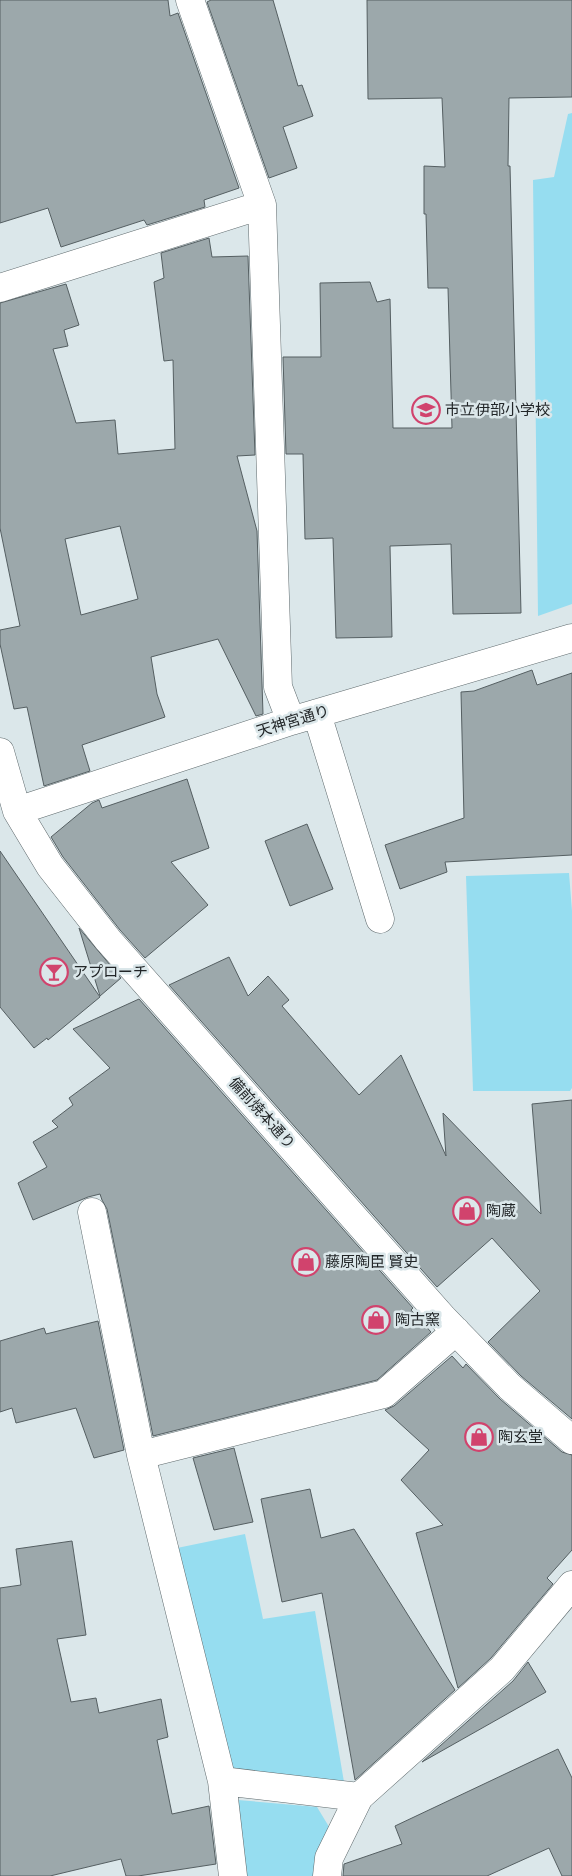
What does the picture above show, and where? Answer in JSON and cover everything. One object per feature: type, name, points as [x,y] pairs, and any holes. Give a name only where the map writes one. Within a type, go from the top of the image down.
[{"type":"street","points":[[190,0],[262,205],[278,687],[291,721]]},
{"type":"street","points":[[0,288],[262,205]]},
{"type":"street","name":"天神宮通り","points":[[17,811],[291,721],[572,638]]},
{"type":"street","points":[[317,714],[380,919]]},
{"type":"street","name":"備前焼本通り","points":[[0,752],[17,811],[50,866],[108,940],[194,1040],[456,1331],[510,1386],[572,1440]]},
{"type":"street","points":[[92,1212],[141,1455],[222,1781],[233,1876]]},
{"type":"street","points":[[141,1455],[384,1394],[456,1331]]},
{"type":"street","points":[[328,1876],[329,1858],[359,1797],[502,1669],[572,1586]]},
{"type":"street","points":[[222,1781],[359,1797]]},
{"type":"shaded area","points":[[572,113],[572,604],[538,616],[533,180],[554,177],[568,114]]},
{"type":"shaded area","points":[[569,873],[572,911],[572,1088],[570,1091],[473,1091],[466,876]]},
{"type":"shaded area","points":[[245,1534],[263,1619],[315,1611],[344,1782],[231,1769],[177,1548]]},
{"type":"shaded area","points":[[238,1800],[317,1807],[331,1830],[322,1876],[246,1876]]},
{"type":"building","points":[[0,0],[168,0],[170,16],[178,13],[239,188],[204,200],[205,207],[147,225],[144,220],[61,247],[48,208],[0,223]]},
{"type":"building","points":[[211,0],[273,0],[298,86],[302,85],[313,116],[283,127],[297,168],[269,178],[207,2]]},
{"type":"building","points":[[367,0],[572,0],[572,97],[509,98],[508,166],[510,166],[521,613],[453,614],[451,544],[390,546],[392,637],[336,638],[333,538],[305,539],[303,454],[286,454],[283,357],[321,357],[320,283],[370,282],[377,302],[390,299],[393,428],[452,428],[448,288],[428,288],[426,214],[424,214],[424,166],[445,167],[442,98],[368,99]]},
{"type":"building","points":[[209,238],[212,257],[248,256],[255,455],[237,456],[257,531],[263,714],[256,716],[218,639],[151,657],[157,694],[165,717],[82,745],[90,771],[44,786],[27,707],[14,709],[0,644],[0,630],[20,626],[0,528],[0,303],[66,284],[79,325],[64,330],[68,346],[53,349],[76,423],[115,420],[118,454],[175,449],[173,360],[164,361],[154,282],[164,278],[161,253]],"holes":[[[120,526],[138,599],[81,615],[65,539]]]},
{"type":"building","points":[[532,670],[537,685],[572,673],[572,855],[445,862],[447,872],[400,889],[385,845],[464,818],[461,692],[474,691]]},
{"type":"building","points":[[187,779],[209,848],[171,862],[208,905],[145,958],[120,930],[63,857],[51,837],[92,803],[99,800],[102,808]]},
{"type":"building","points":[[307,824],[333,889],[290,906],[265,841]]},
{"type":"building","points":[[0,851],[100,997],[48,1040],[47,1038],[34,1048],[0,1007]]},
{"type":"building","points":[[79,928],[121,978],[100,996]]},
{"type":"building","points":[[229,957],[248,996],[268,976],[289,1000],[282,1006],[359,1095],[401,1055],[446,1156],[443,1113],[541,1214],[532,1104],[572,1100],[572,1419],[521,1376],[488,1342],[540,1291],[492,1238],[437,1287],[169,985]]},
{"type":"building","points":[[139,999],[413,1308],[411,1310],[431,1332],[377,1380],[153,1436],[107,1209],[100,1194],[88,1197],[33,1220],[18,1183],[47,1167],[33,1142],[58,1127],[52,1121],[73,1105],[69,1098],[110,1068],[73,1029]]},
{"type":"building","points":[[98,1321],[124,1450],[94,1458],[76,1408],[16,1423],[12,1408],[0,1412],[0,1341],[44,1328],[46,1334]]},
{"type":"building","points":[[452,1356],[463,1368],[466,1364],[500,1399],[562,1452],[572,1455],[572,1550],[547,1578],[553,1584],[491,1658],[458,1688],[416,1533],[443,1525],[401,1480],[429,1450],[385,1410],[394,1406]]},
{"type":"building","points":[[234,1448],[253,1522],[214,1530],[193,1458]]},
{"type":"building","points":[[310,1489],[321,1538],[354,1529],[455,1690],[355,1780],[322,1593],[282,1602],[261,1499]]},
{"type":"building","points":[[72,1541],[86,1635],[57,1639],[71,1702],[96,1698],[99,1713],[161,1699],[168,1737],[157,1740],[172,1814],[209,1806],[216,1864],[138,1876],[126,1876],[121,1859],[50,1876],[0,1876],[0,1588],[21,1585],[16,1549]]},
{"type":"building","points":[[528,1662],[546,1692],[422,1762],[513,1681]]},
{"type":"building","points":[[558,1749],[572,1778],[572,1876],[562,1876],[549,1848],[487,1876],[343,1876],[344,1864],[402,1844],[395,1826]]},
{"type":"place","name":"市立伊部小学校","points":[[426,410]]},
{"type":"place","name":"アプローチ","points":[[54,972]]},
{"type":"place","name":"陶蔵","points":[[467,1211]]},
{"type":"place","name":"藤原陶臣 賢史","points":[[306,1262]]},
{"type":"place","name":"陶古窯","points":[[376,1320]]},
{"type":"place","name":"陶玄堂","points":[[479,1437]]}]
